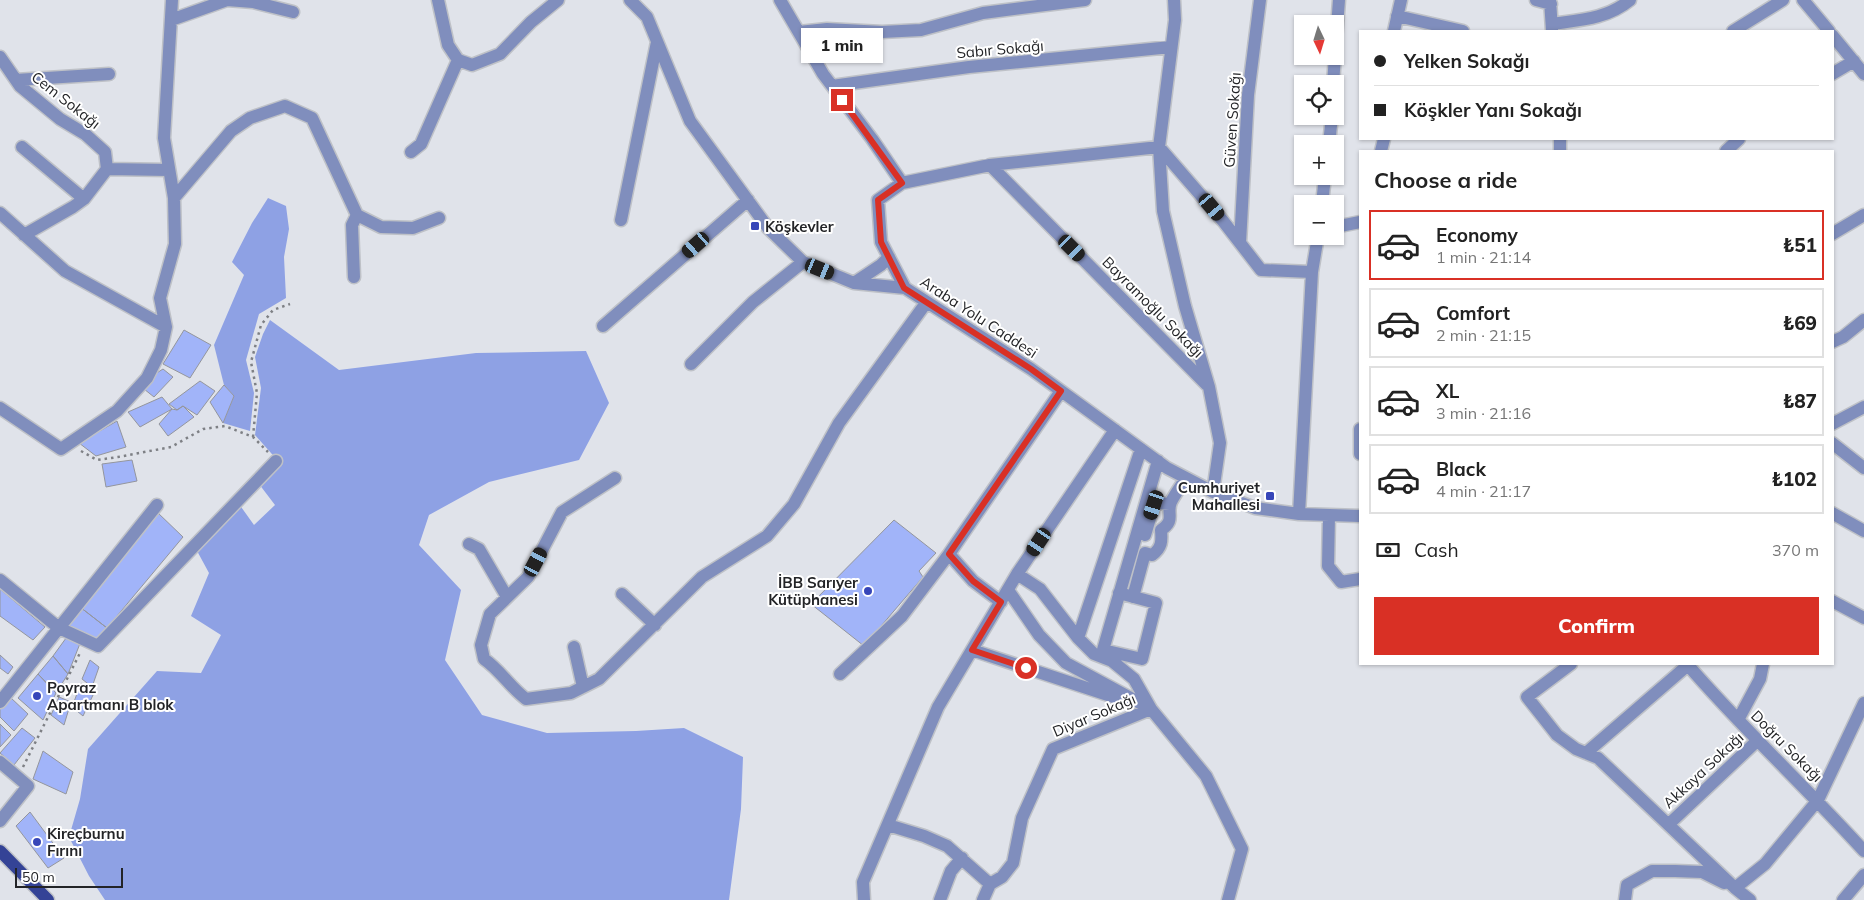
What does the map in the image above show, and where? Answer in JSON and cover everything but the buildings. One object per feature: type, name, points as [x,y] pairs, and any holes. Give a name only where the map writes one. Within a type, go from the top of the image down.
[{"type":"main road","points":[[0,851],[48,900]]},
{"type":"street","points":[[0,408],[61,450],[116,411],[147,378],[161,350],[166,328],[160,298],[174,244],[174,198],[164,138],[172,0]]},
{"type":"street","points":[[172,20],[228,0],[253,2],[293,12]]},
{"type":"street","points":[[438,0],[448,45],[458,60],[472,65],[500,54],[531,22],[558,0]]},
{"type":"street","name":"Araba Yolu Caddesi","points":[[630,0],[647,17],[690,121],[768,228],[803,262],[854,282],[904,288],[1031,369],[1158,461],[1212,492],[1255,508],[1299,514],[1359,516]]},
{"type":"street","points":[[780,0],[832,86],[902,183]]},
{"type":"street","points":[[799,32],[827,29],[882,32],[921,30],[983,13],[1085,0]]},
{"type":"street","points":[[1174,0],[1175,20],[1159,147],[1163,211],[1185,306],[1209,387],[1220,443],[1212,492]]},
{"type":"street","name":"Güven Sokağı","points":[[1240,243],[1248,95],[1260,0]]},
{"type":"street","points":[[1338,15],[1339,0]]},
{"type":"street","points":[[1394,30],[1401,0]]},
{"type":"street","points":[[1536,0],[1550,2],[1552,27],[1595,18],[1619,9],[1630,0]]},
{"type":"street","points":[[1735,30],[1783,0]]},
{"type":"street","points":[[1803,0],[1828,30]]},
{"type":"street","points":[[1397,16],[1459,30]]},
{"type":"street","points":[[1834,37],[1864,74]]},
{"type":"street","points":[[621,220],[657,42]]},
{"type":"street","name":"Sabır Sokağı","points":[[832,86],[969,67],[1038,62],[1171,47]]},
{"type":"street","name":"Cem Sokağı","points":[[0,57],[20,86],[60,119],[85,134],[105,152],[107,169]]},
{"type":"street","points":[[411,152],[420,144],[458,60]]},
{"type":"street","points":[[1834,73],[1854,61]]},
{"type":"street","points":[[16,80],[109,74]]},
{"type":"street","points":[[174,198],[231,131],[250,118],[285,106],[312,118],[358,215],[381,227],[413,228],[439,218]]},
{"type":"street","points":[[1727,150],[1738,140]]},
{"type":"street","points":[[22,147],[84,199]]},
{"type":"street","points":[[1159,147],[1189,180],[1261,270],[1312,272]]},
{"type":"street","points":[[904,288],[881,242],[878,200],[902,183],[990,165],[1159,147]]},
{"type":"street","name":"Bayramoğlu Sokağı","points":[[990,165],[1209,387]]},
{"type":"street","points":[[24,235],[73,208],[84,199],[107,169],[169,170]]},
{"type":"street","points":[[603,326],[748,200]]},
{"type":"street","points":[[0,215],[65,271],[166,328]]},
{"type":"street","points":[[354,277],[352,226],[358,215]]},
{"type":"street","points":[[1834,233],[1864,215]]},
{"type":"street","points":[[1344,225],[1359,222]]},
{"type":"street","points":[[1299,514],[1312,272],[1316,245]]},
{"type":"street","points":[[854,282],[881,265],[889,257]]},
{"type":"street","points":[[691,364],[753,302],[803,262]]},
{"type":"street","points":[[615,478],[562,512],[528,577],[490,614],[482,646],[484,659],[497,668],[512,688],[526,699],[571,693],[599,679],[702,577],[767,536],[794,504],[839,422],[926,303]]},
{"type":"street","points":[[1834,341],[1843,337],[1864,320]]},
{"type":"street","points":[[840,674],[902,616],[949,554],[1061,391]]},
{"type":"street","points":[[1834,423],[1864,407]]},
{"type":"street","points":[[864,900],[863,882],[938,707],[1018,574],[1115,430]]},
{"type":"street","points":[[1834,445],[1864,468]]},
{"type":"street","points":[[1078,638],[1141,449]]},
{"type":"street","points":[[0,580],[59,628],[98,646],[276,461]]},
{"type":"street","points":[[1119,593],[1156,603],[1142,659],[1103,650],[1119,593],[1158,461]]},
{"type":"street","points":[[1147,526],[1160,530],[1168,525],[1170,504],[1186,478]]},
{"type":"street","points":[[1160,530],[1162,541],[1158,551],[1152,556],[1145,553],[1142,550],[1142,545],[1154,505],[1158,503],[1170,504]]},
{"type":"street","points":[[0,702],[157,505]]},
{"type":"street","points":[[1329,515],[1328,566],[1341,582],[1359,579]]},
{"type":"street","points":[[1834,515],[1864,531]]},
{"type":"street","points":[[469,544],[479,549],[507,597]]},
{"type":"street","points":[[1133,597],[1145,553]]},
{"type":"street","points":[[949,554],[973,581],[1001,602]]},
{"type":"street","points":[[1018,574],[1040,589],[1078,638],[1094,654],[1112,661],[1134,679],[1151,709],[1206,776],[1242,849],[1228,900]]},
{"type":"street","points":[[1008,590],[1039,635],[1066,663],[1151,709]]},
{"type":"street","points":[[622,594],[655,624]]},
{"type":"street","points":[[1834,602],[1864,618]]},
{"type":"street","points":[[574,647],[584,687]]},
{"type":"street","points":[[972,650],[1151,709]]},
{"type":"street","points":[[1570,665],[1527,697],[1557,735],[1586,753],[1598,758],[1750,900]]},
{"type":"street","points":[[1586,753],[1687,665]]},
{"type":"street","name":"Doğru Sokağı","points":[[1689,665],[1738,720],[1818,800],[1864,851]]},
{"type":"street","points":[[1738,720],[1760,679],[1763,665]]},
{"type":"street","points":[[1735,888],[1765,864],[1818,800],[1864,703]]},
{"type":"street","name":"Diyar Sokağı","points":[[990,884],[1002,876],[1013,863],[1022,818],[1052,749],[1151,709]]},
{"type":"street","name":"Akkaya Sokağı","points":[[1669,824],[1758,740]]},
{"type":"street","points":[[0,762],[28,786],[0,821]]},
{"type":"street","points":[[888,824],[947,846],[990,884],[983,900]]},
{"type":"street","points":[[940,900],[951,871],[962,858]]},
{"type":"street","points":[[1625,900],[1627,885],[1652,871],[1702,872],[1735,888]]},
{"type":"street","points":[[1843,900],[1864,875]]},
{"type":"path","points":[[253,437],[258,393],[251,362],[258,334],[261,325],[273,310],[290,304]]},
{"type":"path","points":[[70,444],[97,460],[171,447],[203,428],[225,426],[253,437],[276,461]]},
{"type":"path","points":[[18,776],[86,640]]},
{"type":"shaded area","points":[[268,198],[286,206],[289,229],[284,257],[286,298],[259,314],[246,360],[254,393],[250,431],[223,423],[234,396],[224,385],[214,345],[244,275],[232,262],[252,223]]},
{"type":"shaded area","points":[[270,320],[339,370],[476,353],[586,351],[609,403],[579,460],[489,482],[429,515],[419,545],[461,590],[445,660],[482,715],[547,733],[684,728],[743,757],[741,809],[729,900],[105,900],[89,876],[69,837],[80,799],[88,749],[157,671],[201,673],[221,635],[191,616],[209,573],[196,549],[239,504],[254,525],[275,505],[259,484],[279,462],[255,435],[261,388],[255,357]]},
{"type":"place","name":"Köşkevler","points":[[755,226]]},
{"type":"place","name":"Cumhuriyet Mahallesi","points":[[1270,496]]},
{"type":"place","name":"İBB Sarıyer Kütüphanesi","points":[[868,591]]},
{"type":"place","name":"Poyraz Apartmanı B blok","points":[[37,696]]},
{"type":"place","name":"Kireçburnu Fırını","points":[[37,842]]},
{"type":"route","points":[[842,100],[902,183],[878,200],[881,242],[904,288],[1031,369],[1061,391],[966,526],[949,554],[973,581],[1001,602],[972,650],[1026,668]]}]
